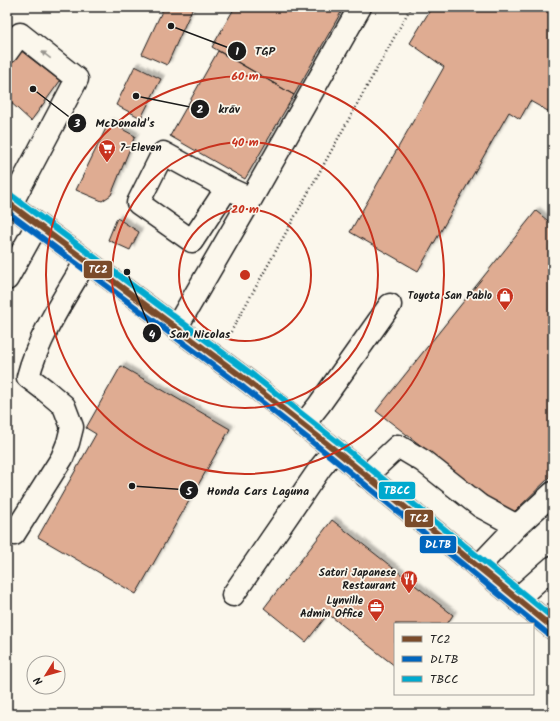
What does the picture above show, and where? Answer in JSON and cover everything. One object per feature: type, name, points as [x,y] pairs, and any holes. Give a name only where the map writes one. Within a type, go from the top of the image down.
[{"type":"main road","points":[[9,203],[303,425],[553,628]]},
{"type":"street","points":[[176,328],[360,7]]},
{"type":"street","points":[[7,52],[20,34],[77,80],[9,203]]},
{"type":"street","points":[[227,188],[251,199]]},
{"type":"street","points":[[7,279],[37,225]]},
{"type":"street","points":[[14,534],[62,458],[68,443],[72,427],[64,406],[28,377],[31,363],[50,323],[86,261]]},
{"type":"street","points":[[303,425],[319,405],[390,304]]},
{"type":"street","points":[[366,476],[398,446],[423,461],[480,506],[517,526]]},
{"type":"street","points":[[234,595],[321,467],[335,450]]},
{"type":"street","points":[[478,567],[517,526],[553,493]]},
{"type":"street","points":[[517,599],[553,567]]},
{"type":"path","points":[[216,358],[412,7]]},
{"type":"building","points":[[164,7],[193,7],[167,65],[142,54]]},
{"type":"building","points":[[235,7],[344,7],[294,95],[212,47]]},
{"type":"building","points":[[432,7],[553,7],[553,114],[530,101],[520,119],[509,112],[418,271],[350,232],[444,67],[410,43]]},
{"type":"building","points":[[20,50],[60,81],[31,121],[7,99],[7,67]]},
{"type":"building","points":[[218,51],[294,95],[245,179],[170,136]]},
{"type":"building","points":[[135,66],[161,79],[141,118],[116,105]]},
{"type":"building","name":"7-Eleven","points":[[109,122],[135,136],[111,195],[102,201],[76,190]]},
{"type":"building","name":"Toyota San Pablo","points":[[536,211],[553,225],[553,474],[511,515],[376,411]]},
{"type":"building","points":[[117,218],[139,232],[130,250],[108,240]]},
{"type":"building","points":[[121,366],[230,429],[136,594],[38,537],[96,434],[86,428]]},
{"type":"building","points":[[332,520],[453,615],[448,623],[394,623],[394,665],[328,614],[306,642],[264,608]]},
{"type":"transit line","name":"TBCC","points":[[12,196],[254,376],[340,444],[553,618]]},
{"type":"transit line","name":"TC2","points":[[7,202],[249,382],[335,450],[553,628]]},
{"type":"transit line","name":"DLTB","points":[[7,212],[244,388],[330,456],[548,634]]},
{"type":"place","name":"TGP","points":[[171,26]]},
{"type":"place","name":"McDonald's","points":[[33,89]]},
{"type":"place","name":"krāv","points":[[136,96]]},
{"type":"place","name":"7-Eleven","points":[[107,163]]},
{"type":"place","name":"San Nicolas","points":[[127,272]]},
{"type":"place","name":"Toyota San Pablo","points":[[505,311]]},
{"type":"place","name":"Honda Cars Laguna","points":[[132,486]]},
{"type":"place","name":"Satori Japanese Restaurant","points":[[409,594]]},
{"type":"place","name":"Lynville Admin Office","points":[[376,622]]}]
